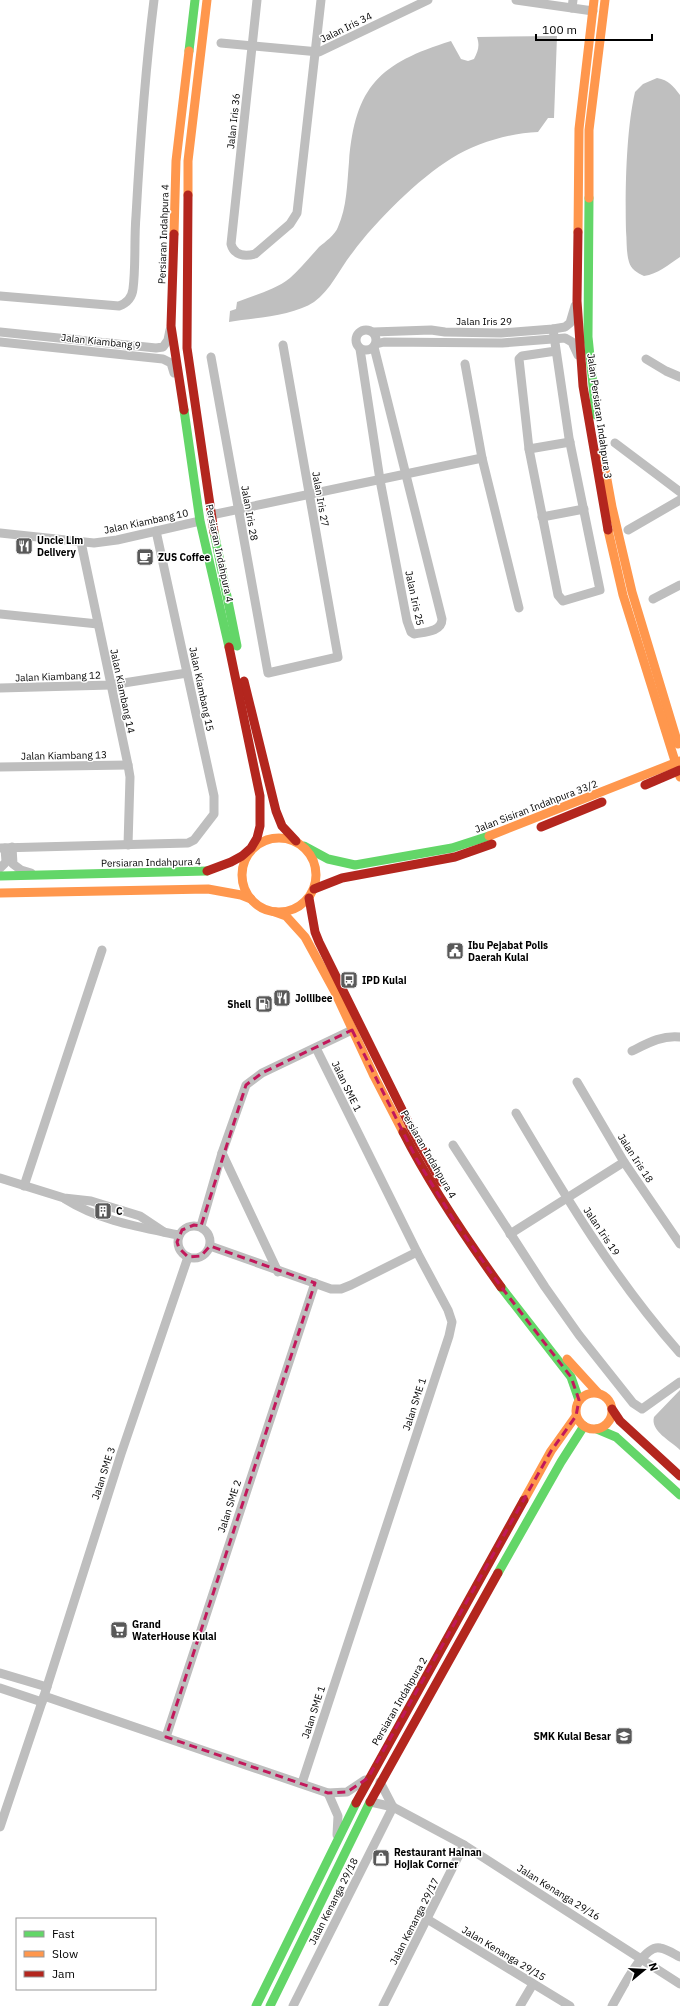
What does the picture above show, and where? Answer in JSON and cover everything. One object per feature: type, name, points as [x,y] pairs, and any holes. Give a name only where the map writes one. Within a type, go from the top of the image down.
[{"type":"street","points":[[0,296],[119,306],[126,303],[130,298],[133,289],[134,246],[145,76],[154,0]]},
{"type":"street","name":"Persiaran Indahpura 4","points":[[0,876],[203,872],[222,868],[250,851],[262,826],[262,807],[215,583],[200,521],[171,326],[176,161],[195,0]]},
{"type":"street","name":"Persiaran Indahpura 4","points":[[207,0],[188,161],[185,279],[187,348],[211,515],[244,684],[276,811],[282,826],[296,841]]},
{"type":"street","name":"Jalan Iris 36","points":[[257,0],[231,244],[233,249],[240,254],[255,254],[292,223],[296,215],[315,52]]},
{"type":"street","points":[[315,52],[321,0]]},
{"type":"street","name":"Jalan Iris 34","points":[[221,42],[319,52],[428,0]]},
{"type":"street","points":[[516,0],[573,4],[593,11]]},
{"type":"street","name":"Jalan Persiaran Indahpura 3","points":[[594,0],[579,129],[576,301],[580,360],[598,482],[616,568],[678,768]]},
{"type":"street","name":"Jalan Persiaran Indahpura 3","points":[[605,0],[589,130],[588,307],[593,391],[599,439],[617,531],[632,592],[680,751]]},
{"type":"street","name":"Jalan Iris 29","points":[[373,332],[431,330],[445,332],[501,333],[553,329],[565,327],[570,323],[576,301]]},
{"type":"street","name":"Jalan Kiambang 9","points":[[0,332],[156,348],[163,347],[168,340],[171,326]]},
{"type":"street","points":[[375,346],[377,340],[373,332],[367,329],[358,333],[356,339],[360,349],[368,350],[384,342],[502,343],[568,339],[572,342],[580,360]]},
{"type":"street","points":[[553,329],[570,442],[600,590],[563,601],[558,595],[529,449],[519,358],[522,356],[556,352]]},
{"type":"street","name":"Jalan Kiambang 9","points":[[0,342],[163,359],[170,363],[180,389]]},
{"type":"street","name":"Jalan Iris 27","points":[[268,672],[338,657],[283,344]]},
{"type":"street","name":"Jalan Iris 25","points":[[360,349],[380,480],[410,632],[414,634],[439,627],[442,624],[442,619],[407,474],[382,382],[375,346]]},
{"type":"street","name":"Jalan Iris 28","points":[[211,357],[268,672]]},
{"type":"street","points":[[646,359],[666,371],[680,377]]},
{"type":"street","points":[[465,364],[482,458],[519,608]]},
{"type":"street","points":[[366,384],[382,382]]},
{"type":"street","points":[[529,449],[570,442]]},
{"type":"street","points":[[615,443],[680,492]]},
{"type":"street","points":[[211,515],[482,458]]},
{"type":"street","points":[[628,530],[680,500]]},
{"type":"street","points":[[542,517],[584,509]]},
{"type":"street","name":"Jalan Kiambang 10","points":[[0,534],[81,542],[117,540],[200,521]]},
{"type":"street","name":"Jalan Kiambang 15","points":[[128,845],[188,843],[194,840],[214,814],[215,806],[156,531]]},
{"type":"street","name":"Jalan Kiambang 14","points":[[81,542],[130,777],[128,845]]},
{"type":"street","points":[[653,599],[680,585]]},
{"type":"street","points":[[0,614],[98,624]]},
{"type":"street","name":"Jalan Kiambang 12","points":[[0,688],[111,685],[187,673]]},
{"type":"street","name":"Jalan Kiambang 13","points":[[0,767],[128,765]]},
{"type":"street","name":"Jalan Sisiran Indahpura 33/2","points":[[532,830],[678,768]]},
{"type":"street","name":"Jalan Sisiran Indahpura 33/2","points":[[304,846],[326,860],[339,864],[355,865],[452,848],[502,832],[678,768]]},
{"type":"street","points":[[0,893],[208,889],[251,899],[266,910],[275,912],[293,909],[309,898],[314,889],[317,878],[316,866],[312,855],[304,846],[296,841],[284,837],[271,838],[260,842],[250,851],[244,862],[242,875],[244,888],[251,899]]},
{"type":"street","name":"Jalan Sisiran Indahpura 33/2","points":[[314,889],[342,878],[455,857],[505,840]]},
{"type":"street","points":[[6,848],[128,845]]},
{"type":"street","points":[[0,868],[6,862],[6,848]]},
{"type":"street","points":[[6,848],[15,866],[21,870],[38,875]]},
{"type":"street","name":"Persiaran Indahpura 4","points":[[309,898],[315,932],[319,942],[417,1140],[436,1174],[472,1231],[507,1282],[555,1344],[598,1393]]},
{"type":"street","name":"Persiaran Indahpura 4","points":[[275,912],[286,916],[302,932],[336,992],[352,1030],[416,1158],[455,1222],[502,1288],[571,1377],[579,1400]]},
{"type":"street","points":[[24,1186],[102,950]]},
{"type":"street","points":[[201,1226],[222,1153],[246,1085],[262,1073],[352,1030]]},
{"type":"street","points":[[632,1050],[659,1038],[672,1036],[680,1037]]},
{"type":"street","name":"Jalan SME 1","points":[[302,1783],[449,1336],[452,1322],[448,1310],[417,1252],[316,1048]]},
{"type":"street","name":"Jalan Iris 18","points":[[577,1082],[624,1162],[680,1244]]},
{"type":"street","name":"Jalan Iris 19","points":[[516,1113],[566,1198],[605,1256],[655,1325],[680,1353]]},
{"type":"street","points":[[453,1145],[510,1234],[579,1335],[637,1407],[642,1409],[680,1382]]},
{"type":"street","points":[[222,1153],[278,1272]]},
{"type":"street","points":[[510,1234],[624,1162]]},
{"type":"street","points":[[0,1178],[64,1198],[91,1201],[140,1216],[164,1232],[178,1235]]},
{"type":"street","points":[[188,1226],[201,1226],[207,1231],[210,1238],[210,1246],[202,1256],[195,1258],[188,1257],[178,1248],[178,1235],[188,1226]]},
{"type":"street","points":[[210,1246],[278,1272],[331,1289],[341,1289],[417,1252]]},
{"type":"street","name":"Jalan SME 3","points":[[0,1827],[47,1687],[120,1454],[188,1257]]},
{"type":"street","name":"Jalan SME 2","points":[[166,1737],[315,1283]]},
{"type":"street","points":[[680,1476],[620,1421],[607,1399],[598,1393],[587,1394],[579,1400],[576,1405],[576,1416],[584,1426],[616,1436],[680,1495]]},
{"type":"street","points":[[597,1429],[608,1422],[612,1409]]},
{"type":"street","name":"Persiaran Indahpura 2","points":[[256,2006],[368,1778],[551,1451],[576,1416]]},
{"type":"street","points":[[270,2006],[380,1782],[561,1462],[584,1426]]},
{"type":"street","points":[[0,1673],[47,1687]]},
{"type":"street","points":[[0,1688],[43,1699],[166,1737],[328,1793],[347,1792],[368,1778]]},
{"type":"street","points":[[380,1782],[394,1807]]},
{"type":"street","points":[[328,1793],[338,1816],[337,1841]]},
{"type":"street","points":[[371,1802],[394,1807],[464,1845]]},
{"type":"street","name":"Jalan Kenanga 29/18","points":[[293,2006],[394,1807]]},
{"type":"street","name":"Jalan Kenanga 29/17","points":[[383,2006],[464,1845]]},
{"type":"street","name":"Jalan Kenanga 29/16","points":[[464,1845],[642,1957],[680,1984]]},
{"type":"street","name":"Jalan Kenanga 29/15","points":[[427,1919],[570,2006]]},
{"type":"street","points":[[612,2006],[642,1957],[650,1949],[660,1948],[680,1957]]},
{"type":"street","points":[[520,2006],[533,1984]]},
{"type":"highlighted area","points":[[352,1030],[416,1158],[455,1222],[502,1288],[571,1377],[579,1400],[576,1416],[551,1451],[368,1778],[347,1792],[328,1793],[166,1737],[315,1283],[210,1246],[201,1256],[188,1257],[179,1248],[177,1242],[182,1230],[194,1225],[201,1226],[246,1085],[262,1073]]},
{"type":"shaded area","points":[[557,36],[554,118],[548,118],[538,132],[516,134],[482,143],[452,158],[425,177],[398,201],[373,227],[348,258],[325,291],[314,302],[305,307],[284,313],[261,318],[229,322],[230,311],[236,309],[237,302],[271,289],[290,278],[337,230],[345,203],[352,136],[357,114],[365,96],[376,81],[389,69],[406,58],[426,49],[451,41],[461,59],[468,61],[474,59],[477,53],[477,37]]},
{"type":"shaded area","points":[[657,78],[668,82],[680,95],[680,257],[658,271],[644,276],[631,267],[627,254],[626,198],[628,143],[635,92],[643,84]]},
{"type":"shaded area","points":[[680,1390],[680,1450],[658,1431],[655,1427],[654,1417]]},
{"type":"traffic: fast","points":[[189,51],[195,0]]},
{"type":"traffic: fast","points":[[589,198],[588,337],[596,415]]},
{"type":"traffic: fast","points":[[184,410],[200,521],[229,647]]},
{"type":"traffic: fast","points":[[214,532],[237,646]]},
{"type":"traffic: fast","points":[[304,846],[328,859],[355,865],[452,848],[489,836]]},
{"type":"traffic: fast","points":[[0,876],[207,871]]},
{"type":"traffic: fast","points":[[501,1287],[571,1377],[579,1400]]},
{"type":"traffic: fast","points":[[498,1573],[561,1462],[584,1426]]},
{"type":"traffic: fast","points":[[597,1429],[616,1437],[680,1495]]},
{"type":"traffic: fast","points":[[270,2006],[370,1802]]},
{"type":"traffic: fast","points":[[256,2006],[356,1803]]},
{"type":"traffic: slow","points":[[188,195],[188,161],[207,0]]},
{"type":"traffic: slow","points":[[578,232],[579,129],[594,0]]},
{"type":"traffic: slow","points":[[589,198],[589,130],[605,0]]},
{"type":"traffic: slow","points":[[174,234],[176,161],[189,51]]},
{"type":"traffic: slow","points":[[602,452],[612,507],[632,592],[678,744]]},
{"type":"traffic: slow","points":[[608,530],[623,595],[680,777]]},
{"type":"traffic: slow","points":[[489,836],[680,761]]},
{"type":"traffic: slow","points":[[272,838],[286,838],[300,844],[310,854],[316,868],[316,875],[316,882],[310,896],[300,906],[286,912],[272,912],[258,906],[248,896],[242,882],[242,868],[248,854],[258,844],[272,838]]},
{"type":"traffic: slow","points":[[0,893],[208,889],[241,895],[251,899]]},
{"type":"traffic: slow","points":[[275,912],[286,916],[305,937],[335,992],[374,1076],[403,1132]]},
{"type":"traffic: slow","points":[[567,1359],[598,1393]]},
{"type":"traffic: slow","points":[[598,1393],[607,1398],[611,1404],[612,1411],[611,1418],[607,1424],[598,1429],[590,1429],[581,1424],[577,1418],[576,1407],[581,1398],[587,1394],[598,1393]]},
{"type":"traffic: slow","points":[[524,1500],[551,1451],[576,1416]]},
{"type":"traffic: jam","points":[[188,195],[187,348],[214,532]]},
{"type":"traffic: jam","points":[[578,232],[577,301],[583,386],[608,530]]},
{"type":"traffic: jam","points":[[174,234],[171,326],[184,410]]},
{"type":"traffic: jam","points":[[207,871],[242,856],[251,848],[257,838],[260,826],[260,796],[229,647]]},
{"type":"traffic: jam","points":[[244,681],[276,811],[282,826],[296,841]]},
{"type":"traffic: jam","points":[[645,785],[680,770]]},
{"type":"traffic: jam","points":[[541,827],[602,802]]},
{"type":"traffic: jam","points":[[314,889],[342,878],[455,857],[492,844]]},
{"type":"traffic: jam","points":[[309,898],[315,932],[319,942],[417,1140],[441,1182]]},
{"type":"traffic: jam","points":[[403,1132],[449,1211],[501,1287]]},
{"type":"traffic: jam","points":[[612,1409],[620,1421],[680,1476]]},
{"type":"traffic: jam","points":[[356,1803],[524,1500]]},
{"type":"traffic: jam","points":[[370,1802],[498,1573]]},
{"type":"place","name":"Uncle Lim Delivery","points":[[24,546]]},
{"type":"place","name":"ZUS Coffee","points":[[145,557]]},
{"type":"place","name":"Ibu Pejabat Polis Daerah Kulai","points":[[455,951]]},
{"type":"place","name":"IPD Kulai","points":[[349,980]]},
{"type":"place","name":"Jollibee","points":[[282,998]]},
{"type":"place","name":"Shell","points":[[264,1004]]},
{"type":"place","name":"C","points":[[103,1211]]},
{"type":"place","name":"Grand WaterHouse Kulai","points":[[119,1630]]},
{"type":"place","name":"SMK Kulai Besar","points":[[624,1736]]},
{"type":"place","name":"Restaurant Hainan Hojiak Corner","points":[[381,1858]]}]
